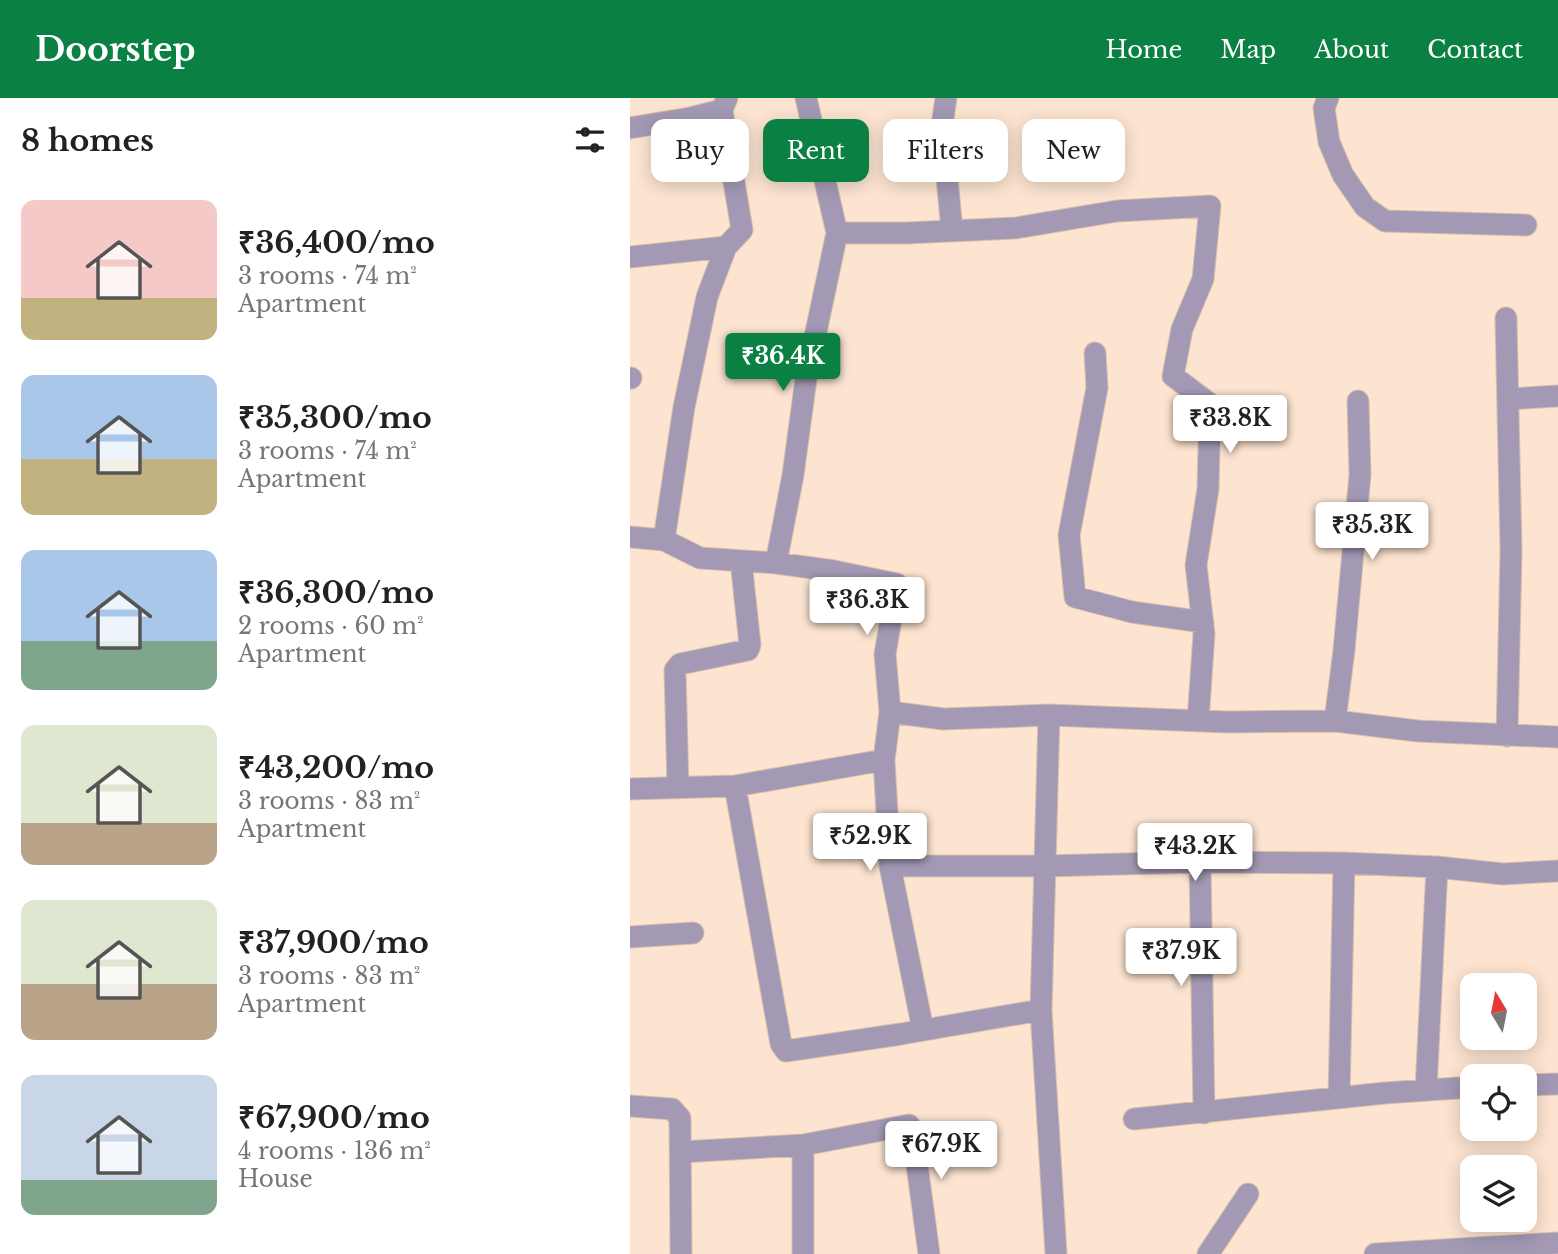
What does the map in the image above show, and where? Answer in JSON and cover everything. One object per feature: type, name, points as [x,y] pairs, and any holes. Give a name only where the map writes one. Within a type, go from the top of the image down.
[{"type":"street","points":[[776,563],[793,475],[806,379],[837,233],[806,98]]},
{"type":"street","points":[[946,98],[942,125],[952,232]]},
{"type":"street","points":[[1328,98],[1324,108],[1329,142],[1343,175],[1365,207],[1385,221],[1526,225]]},
{"type":"street","points":[[630,128],[690,118],[724,104],[741,230],[726,247],[707,297],[684,407],[664,540]]},
{"type":"street","points":[[837,233],[1016,229],[1117,211],[1210,206],[1203,279],[1182,329],[1173,376],[1210,404],[1208,489],[1196,565],[1204,634],[1198,721]]},
{"type":"street","points":[[630,257],[726,247]]},
{"type":"street","points":[[1506,318],[1511,550],[1507,736]]},
{"type":"street","points":[[1095,353],[1097,388],[1069,535],[1075,597],[1132,612],[1203,622]]},
{"type":"street","points":[[1509,399],[1558,396]]},
{"type":"street","points":[[1335,721],[1360,475],[1358,401]]},
{"type":"street","points":[[630,537],[664,540],[700,558],[776,563],[897,584],[885,654],[890,712],[884,760],[890,866],[923,1030]]},
{"type":"street","points":[[678,788],[675,670],[680,664],[748,650],[750,645],[741,561]]},
{"type":"street","points":[[890,712],[943,719],[1049,715],[1198,721],[1335,721],[1418,731],[1558,737]]},
{"type":"street","points":[[1049,715],[1041,1010],[1056,1254]]},
{"type":"street","points":[[630,789],[735,786],[884,760]]},
{"type":"street","points":[[735,786],[782,1048],[786,1051],[1041,1010]]},
{"type":"street","points":[[1200,862],[1204,1113]]},
{"type":"street","points":[[890,866],[1344,863],[1437,867],[1503,874],[1558,871]]},
{"type":"street","points":[[1339,1098],[1344,863]]},
{"type":"street","points":[[1426,1090],[1437,867]]},
{"type":"street","points":[[630,937],[693,933]]},
{"type":"street","points":[[1537,1085],[1558,1084]]},
{"type":"street","points":[[1134,1119],[1460,1088]]},
{"type":"street","points":[[630,1106],[667,1108],[677,1112],[681,1124],[681,1254]]},
{"type":"street","points":[[681,1152],[803,1146],[909,1125],[929,1254]]},
{"type":"street","points":[[803,1146],[803,1254]]},
{"type":"street","points":[[1208,1254],[1248,1194]]},
{"type":"street","points":[[1375,1254],[1469,1251],[1558,1244]]}]
